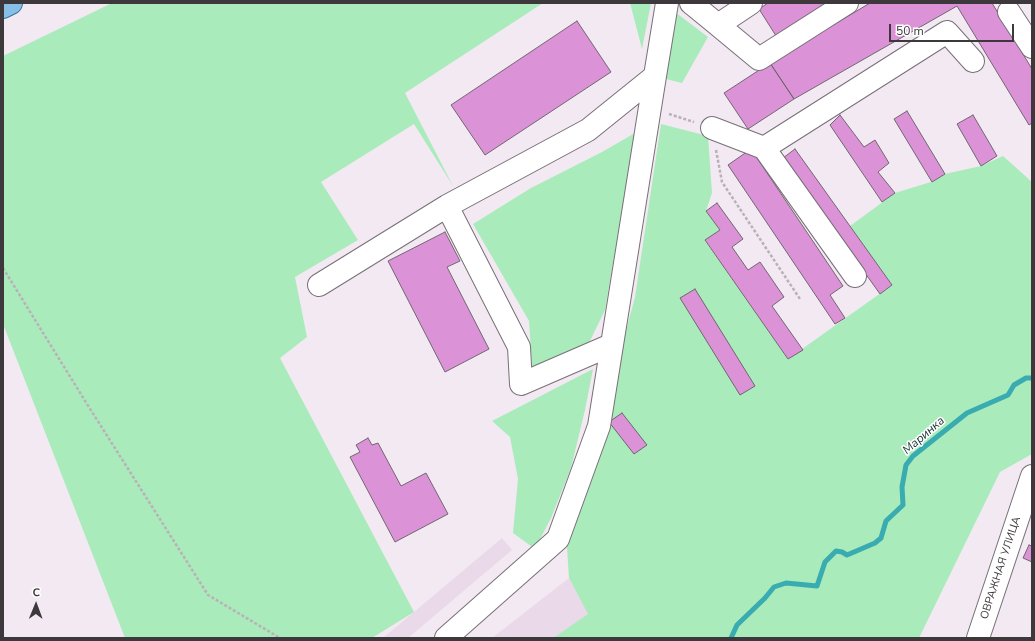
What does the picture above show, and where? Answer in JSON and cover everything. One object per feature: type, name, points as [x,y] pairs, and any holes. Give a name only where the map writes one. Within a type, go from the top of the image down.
[{"type":"main road","points":[[3,7],[11,3]]},
{"type":"street","points":[[446,638],[558,539],[599,426],[667,3]]},
{"type":"street","points":[[691,3],[759,59],[847,3]]},
{"type":"street","points":[[718,25],[751,3]]},
{"type":"street","points":[[1013,6],[1032,47]]},
{"type":"street","points":[[764,148],[947,32],[973,61]]},
{"type":"street","points":[[319,285],[447,206],[588,130],[655,76]]},
{"type":"street","points":[[712,128],[764,148],[855,276]]},
{"type":"street","points":[[447,206],[519,347],[521,384],[611,345]]},
{"type":"street","name":"ОВРАЖНАЯ УЛИЦА","points":[[978,638],[1032,476]]},
{"type":"path","points":[[650,108],[712,128],[722,182],[800,299]]},
{"type":"path","points":[[3,268],[208,595],[280,638]]},
{"type":"shaded area","points":[[502,538],[512,550],[408,638],[383,638]]},
{"type":"shaded area","points":[[569,578],[589,614],[553,638],[492,638]]},
{"type":"green space","points":[[112,3],[543,3],[405,93],[453,186],[414,124],[321,182],[358,240],[295,277],[307,337],[280,358],[414,612],[372,638],[125,638],[3,324],[3,56]]},
{"type":"green space","points":[[630,3],[651,3],[642,49]]},
{"type":"green space","points":[[675,12],[708,37],[682,83],[666,79]]},
{"type":"green space","points":[[661,124],[708,136],[712,193],[706,211],[720,230],[705,241],[788,359],[892,285],[850,226],[895,193],[934,181],[945,174],[981,166],[1003,156],[1032,182],[1032,454],[1000,472],[919,638],[553,638],[588,614],[569,578],[567,548],[635,297]]},
{"type":"green space","points":[[635,133],[605,310],[589,343],[548,363],[532,366],[529,321],[473,224],[531,188],[602,152]]},
{"type":"green space","points":[[593,369],[571,468],[551,518],[535,549],[513,533],[518,479],[510,437],[492,421]]},
{"type":"building","points":[[768,3],[834,3],[778,39],[759,9]]},
{"type":"building","points":[[870,3],[992,3],[1032,69],[1032,123],[1029,125],[957,6],[794,99],[770,63]]},
{"type":"building","points":[[577,21],[611,72],[485,155],[451,105]]},
{"type":"building","points":[[770,63],[794,99],[748,129],[724,93]]},
{"type":"building","points":[[907,111],[945,174],[932,182],[894,119]]},
{"type":"building","points":[[840,115],[864,147],[875,140],[889,163],[878,172],[895,193],[882,202],[830,125]]},
{"type":"building","points":[[973,115],[997,156],[981,166],[957,124]]},
{"type":"building","points":[[751,149],[843,286],[830,295],[845,318],[835,324],[728,165]]},
{"type":"building","points":[[795,149],[892,285],[880,294],[783,158]]},
{"type":"building","points":[[717,203],[743,239],[732,247],[748,270],[760,262],[784,297],[772,306],[803,350],[788,359],[705,240],[720,230],[706,211]]},
{"type":"building","points":[[445,232],[460,261],[447,267],[489,349],[445,372],[388,261]]},
{"type":"building","points":[[695,289],[755,386],[740,395],[680,298]]},
{"type":"building","points":[[622,413],[647,445],[634,454],[609,422]]},
{"type":"building","points":[[368,438],[372,445],[378,443],[401,486],[426,473],[448,514],[395,542],[350,457],[360,452],[356,445]]},
{"type":"building","points":[[1029,545],[1032,546],[1032,562],[1023,558]]},
{"type":"waterway","name":"Маринка","points":[[731,638],[737,625],[765,598],[774,587],[786,583],[817,586],[825,562],[836,551],[847,555],[875,543],[881,538],[886,521],[903,505],[902,487],[906,465],[913,456],[967,413],[1008,395],[1014,385],[1026,378],[1032,378]]}]
